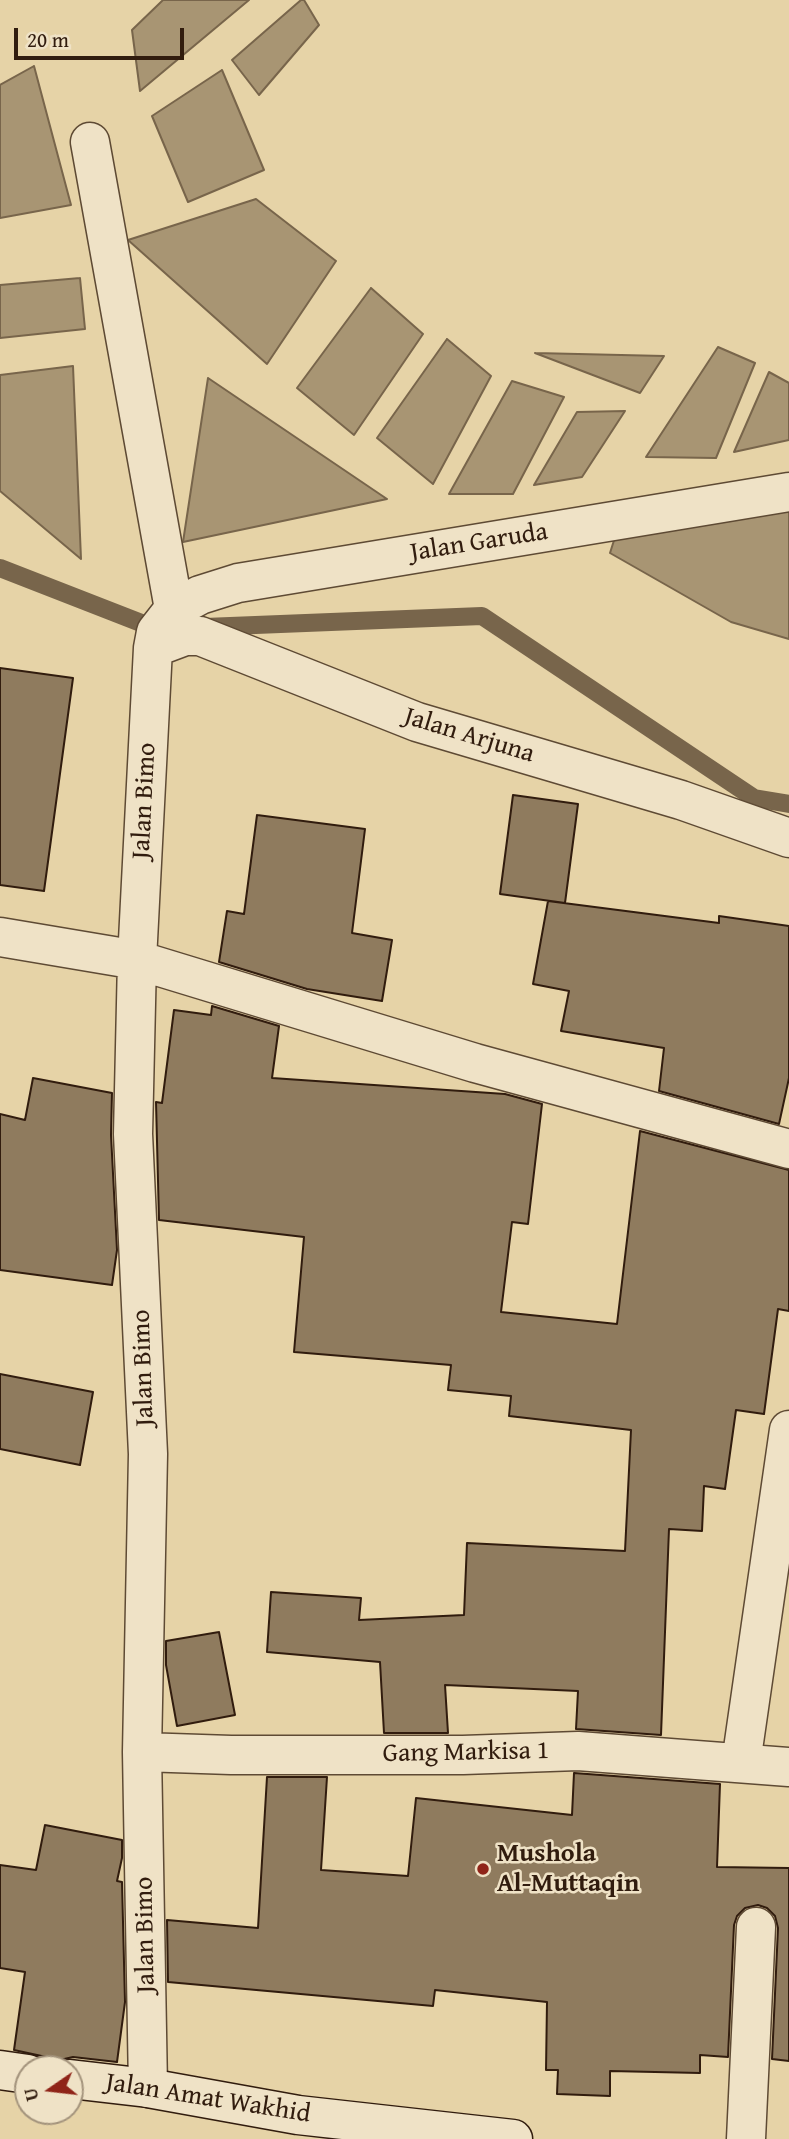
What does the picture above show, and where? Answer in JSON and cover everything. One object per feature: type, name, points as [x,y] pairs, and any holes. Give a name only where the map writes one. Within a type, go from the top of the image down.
[{"type":"street","name":"Jalan Bimo","points":[[90,142],[161,630],[137,960],[133,1134],[148,1454],[142,1752],[148,2088]]},
{"type":"street","name":"Jalan Garuda","points":[[161,630],[200,595],[238,583],[789,492]]},
{"type":"street","name":"Jalan Arjuna","points":[[161,630],[186,636],[200,636],[416,722],[681,800],[789,838]]},
{"type":"street","points":[[0,937],[137,960],[475,1063],[789,1149]]},
{"type":"street","points":[[741,1763],[789,1430]]},
{"type":"street","name":"Gang Markisa 1","points":[[142,1752],[463,1755],[578,1751],[789,1767]]},
{"type":"street","points":[[746,2139],[756,1927]]},
{"type":"street","name":"Jalan Amat Wakhid","points":[[84,2081],[148,2088],[308,2127],[513,2139]]},
{"type":"shaded area","points":[[163,0],[249,0],[140,91],[132,30]]},
{"type":"shaded area","points":[[304,0],[319,25],[259,95],[232,60]]},
{"type":"shaded area","points":[[34,66],[71,205],[0,218],[0,85]]},
{"type":"shaded area","points":[[222,70],[264,170],[188,202],[152,116]]},
{"type":"shaded area","points":[[256,199],[336,261],[267,364],[128,240]]},
{"type":"shaded area","points":[[80,278],[85,329],[0,338],[0,285]]},
{"type":"shaded area","points":[[371,288],[423,334],[354,435],[297,388]]},
{"type":"shaded area","points":[[447,339],[491,376],[433,484],[377,438]]},
{"type":"shaded area","points":[[718,347],[755,363],[716,458],[646,457]]},
{"type":"shaded area","points":[[535,353],[664,356],[640,393]]},
{"type":"shaded area","points":[[73,366],[81,559],[0,491],[0,375]]},
{"type":"shaded area","points":[[769,372],[789,383],[789,440],[734,452]]},
{"type":"shaded area","points":[[208,378],[387,499],[183,542]]},
{"type":"shaded area","points":[[512,381],[564,397],[513,494],[449,494]]},
{"type":"shaded area","points":[[625,411],[582,477],[534,485],[577,412]]},
{"type":"shaded area","points":[[789,505],[789,639],[731,622],[610,553],[616,534]]},
{"type":"building","points":[[0,668],[73,678],[44,891],[0,885]]},
{"type":"building","points":[[513,795],[578,804],[565,903],[500,894]]},
{"type":"building","points":[[257,815],[365,829],[352,933],[392,940],[382,1001],[307,989],[219,962],[227,911],[244,914]]},
{"type":"building","points":[[548,901],[719,923],[719,916],[789,926],[789,1078],[779,1124],[659,1091],[664,1048],[561,1031],[569,991],[533,984]]},
{"type":"building","points":[[212,1006],[279,1026],[272,1078],[505,1094],[542,1104],[528,1224],[512,1222],[501,1312],[617,1324],[640,1131],[789,1170],[789,1311],[778,1309],[764,1414],[736,1410],[725,1489],[704,1486],[702,1531],[669,1529],[661,1735],[576,1729],[578,1691],[445,1685],[448,1733],[384,1733],[380,1662],[267,1652],[271,1592],[361,1598],[359,1620],[464,1615],[467,1543],[625,1551],[631,1430],[509,1416],[511,1396],[448,1390],[451,1365],[294,1352],[304,1237],[159,1220],[156,1102],[162,1103],[174,1010],[211,1015]]},
{"type":"building","points":[[33,1078],[112,1093],[111,1135],[117,1250],[112,1285],[0,1270],[0,1114],[25,1120]]},
{"type":"building","points":[[0,1374],[93,1392],[80,1465],[0,1449]]},
{"type":"building","points":[[219,1632],[235,1715],[177,1726],[166,1665],[166,1641]]},
{"type":"building","points":[[574,1773],[720,1784],[717,1867],[789,1868],[789,2061],[772,2059],[778,1928],[775,1916],[767,1908],[758,1905],[745,1908],[737,1916],[734,1925],[728,2057],[700,2055],[700,2073],[610,2071],[610,2096],[557,2094],[558,2070],[546,2070],[547,2002],[435,1990],[433,2006],[168,1982],[167,1920],[258,1928],[267,1777],[327,1777],[321,1870],[408,1876],[416,1798],[572,1815]]},
{"type":"building","points":[[45,1825],[122,1840],[122,1858],[117,1881],[122,1882],[125,2002],[117,2062],[84,2058],[84,2055],[37,2055],[14,2050],[25,1972],[0,1968],[0,1865],[36,1870]]},
{"type":"waterway","points":[[0,568],[154,628],[160,628]]},
{"type":"waterway","points":[[205,627],[482,616],[754,798],[789,804]]},
{"type":"place","name":"Mushola Al-Muttaqin","points":[[483,1869]]}]
